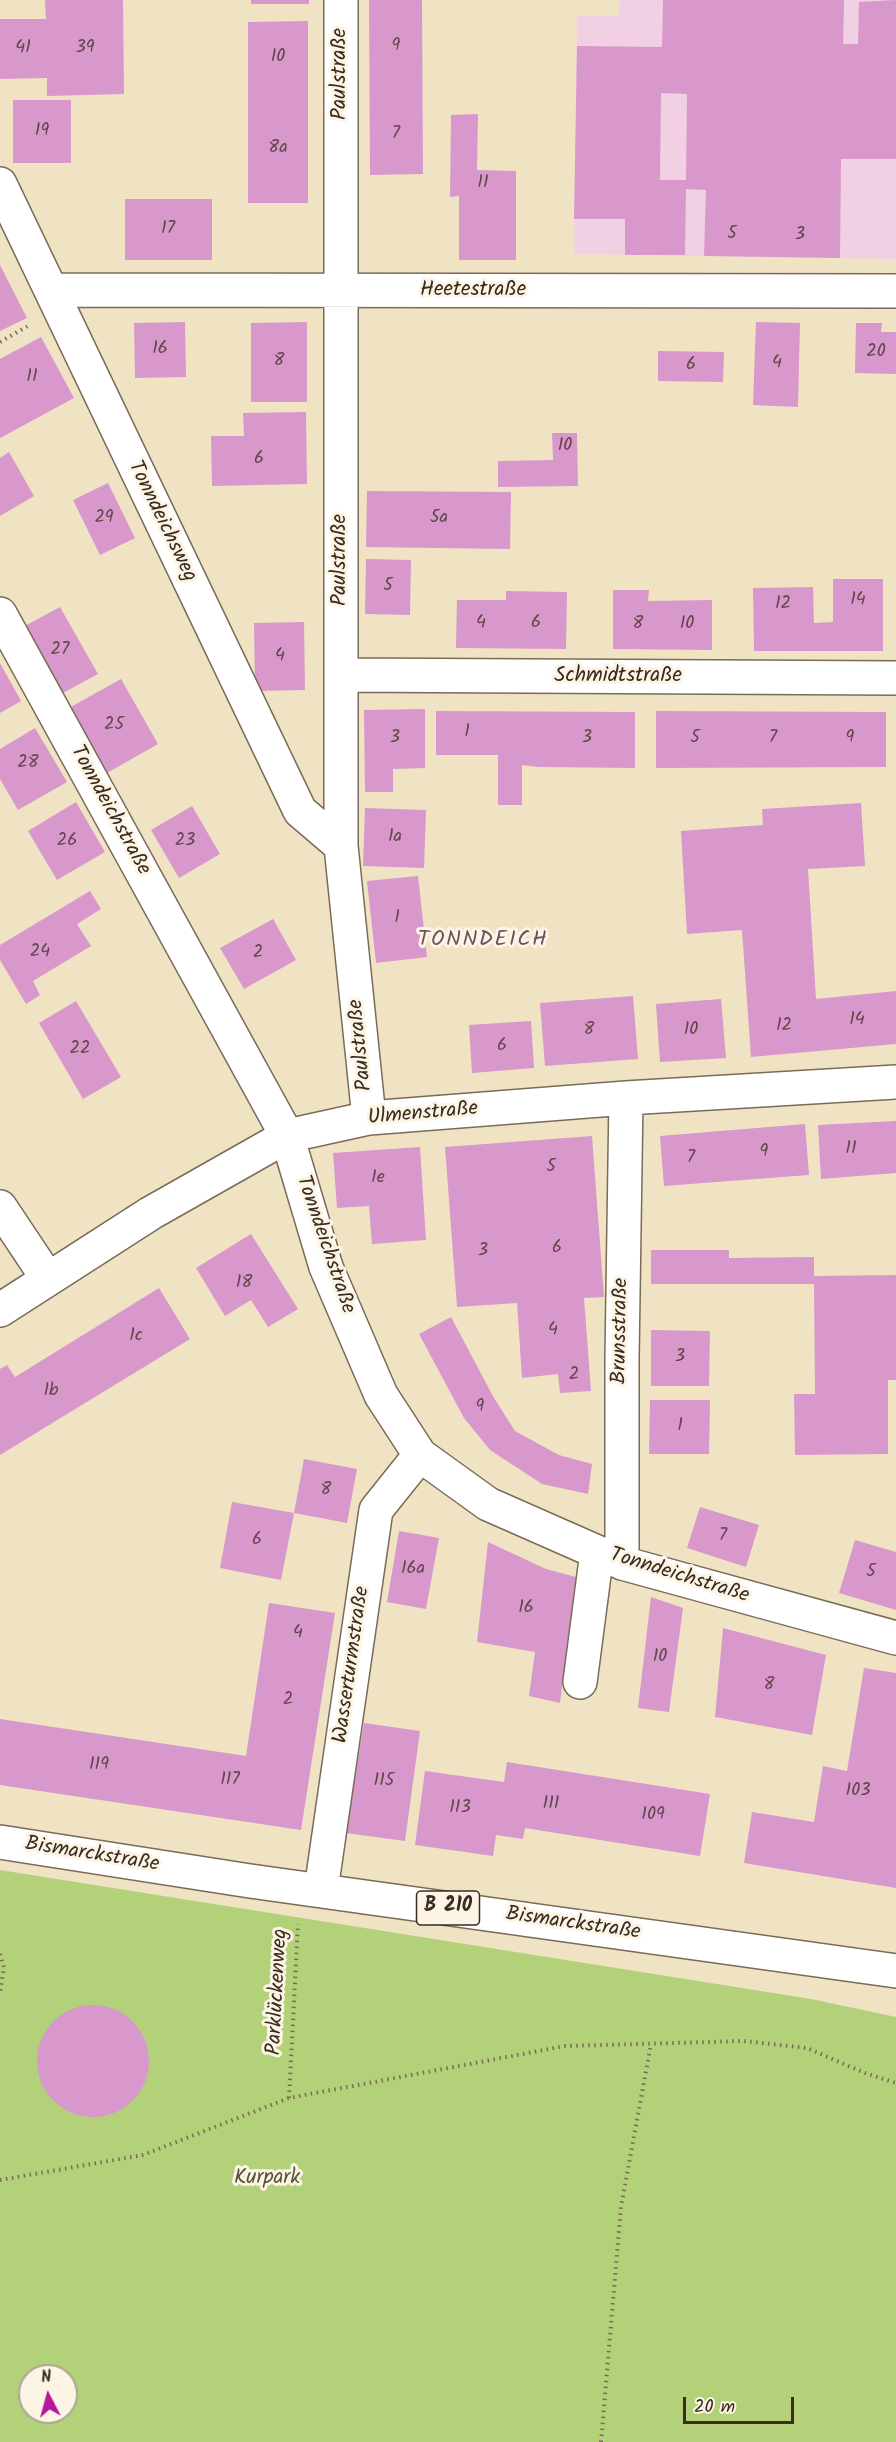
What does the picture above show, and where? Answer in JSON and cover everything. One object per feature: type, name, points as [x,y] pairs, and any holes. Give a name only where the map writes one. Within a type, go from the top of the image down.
[{"type":"street","name":"Paulstraße","points":[[341,0],[341,846],[369,1118]]},
{"type":"street","name":"Tonndeichsweg","points":[[0,184],[300,812],[341,846]]},
{"type":"street","name":"Heetestraße","points":[[51,290],[896,291]]},
{"type":"street","name":"Tonndeichstraße","points":[[0,614],[288,1136],[326,1267],[381,1395],[420,1455],[488,1503],[609,1558],[896,1638]]},
{"type":"street","name":"Schmidtstraße","points":[[341,675],[896,678]]},
{"type":"street","name":"Ulmenstraße","points":[[0,1310],[151,1213],[288,1136],[369,1118],[626,1098],[896,1082]]},
{"type":"street","name":"Brunsstraße","points":[[580,1682],[609,1558],[622,1358],[626,1098]]},
{"type":"street","points":[[0,1207],[48,1279]]},
{"type":"street","name":"Wasserturmstraße","points":[[310,1889],[376,1510],[420,1455]]},
{"type":"street","name":"Bismarckstraße","points":[[0,1842],[310,1889],[896,1971]]},
{"type":"path","name":"Parklückenweg","points":[[289,2098],[310,1889]]},
{"type":"path","points":[[0,1954],[4,1967],[0,1992]]},
{"type":"path","points":[[0,2180],[143,2155],[289,2098],[565,2046],[744,2041],[807,2048],[865,2073],[896,2082]]},
{"type":"path","points":[[601,2442],[621,2207],[651,2044]]},
{"type":"shaded area","points":[[620,0],[896,0],[896,259],[574,254],[577,16],[619,16]]},
{"type":"green space","name":"Kurpark","points":[[0,1870],[811,1999],[896,2017],[896,2442],[0,2442]]},
{"type":"building","points":[[45,0],[123,0],[124,94],[47,96],[47,78],[0,79],[0,19],[46,19]]},
{"type":"building","points":[[251,0],[309,0],[309,4],[251,4]]},
{"type":"building","points":[[369,0],[422,0],[423,174],[370,175]]},
{"type":"building","points":[[663,0],[844,0],[843,44],[858,44],[859,2],[896,0],[896,159],[841,159],[840,258],[704,256],[706,190],[686,189],[685,255],[625,255],[625,219],[574,219],[577,46],[662,47]],"holes":[[[661,93],[687,94],[686,180],[660,180]]]},
{"type":"building","points":[[308,21],[308,203],[248,203],[248,22]]},
{"type":"building","points":[[13,100],[71,100],[71,163],[13,163]]},
{"type":"building","points":[[478,114],[477,170],[516,171],[516,260],[459,260],[459,196],[450,197],[451,115]]},
{"type":"building","points":[[125,199],[212,199],[212,260],[125,260]]},
{"type":"building","points":[[0,265],[27,318],[0,331]]},
{"type":"building","points":[[185,322],[186,377],[135,378],[134,323]]},
{"type":"building","points":[[307,322],[307,402],[251,402],[251,323]]},
{"type":"building","points":[[756,322],[800,323],[798,407],[753,405]]},
{"type":"building","points":[[856,323],[882,323],[881,332],[896,332],[896,374],[855,373]]},
{"type":"building","points":[[41,337],[74,398],[0,438],[0,359]]},
{"type":"building","points":[[658,351],[724,352],[723,382],[658,381]]},
{"type":"building","points":[[306,412],[307,484],[212,486],[211,436],[244,436],[243,413]]},
{"type":"building","points":[[552,433],[577,433],[578,486],[498,487],[498,461],[553,460]]},
{"type":"building","points":[[9,452],[34,496],[0,516],[0,458]]},
{"type":"building","points":[[108,483],[135,538],[100,555],[73,500]]},
{"type":"building","points":[[367,491],[511,492],[510,549],[366,547]]},
{"type":"building","points":[[366,559],[411,560],[410,615],[365,614]]},
{"type":"building","points":[[833,579],[883,579],[883,651],[754,651],[753,588],[813,587],[814,623],[833,622]]},
{"type":"building","points":[[613,590],[649,590],[648,601],[712,600],[712,650],[613,649]]},
{"type":"building","points":[[506,591],[567,592],[566,649],[456,648],[457,600],[506,600]]},
{"type":"building","points":[[60,607],[98,674],[61,694],[23,627]]},
{"type":"building","points":[[304,622],[305,690],[255,691],[254,623]]},
{"type":"building","points":[[0,663],[21,701],[0,713]]},
{"type":"building","points":[[121,679],[158,744],[107,773],[69,708]]},
{"type":"building","points":[[425,709],[425,768],[393,769],[393,792],[365,792],[364,710]]},
{"type":"building","points":[[436,711],[635,712],[635,768],[522,765],[522,805],[498,805],[498,755],[436,755]]},
{"type":"building","points":[[656,711],[886,712],[886,767],[656,768]]},
{"type":"building","points":[[35,728],[67,782],[18,810],[0,779],[0,749]]},
{"type":"building","points":[[76,802],[105,852],[57,880],[28,831]]},
{"type":"building","points":[[861,803],[865,866],[808,869],[816,999],[896,991],[896,1044],[751,1057],[742,930],[687,934],[681,831],[763,825],[762,809]]},
{"type":"building","points":[[192,806],[220,854],[179,878],[151,830]]},
{"type":"building","points":[[365,808],[426,810],[424,868],[363,866]]},
{"type":"building","points":[[418,876],[427,957],[376,963],[367,881]]},
{"type":"building","points":[[90,891],[101,909],[77,924],[91,946],[33,981],[40,995],[26,1004],[0,960],[0,945]]},
{"type":"building","points":[[273,919],[296,960],[244,989],[220,948]]},
{"type":"building","points":[[633,996],[638,1059],[545,1066],[540,1003]]},
{"type":"building","points":[[721,999],[726,1058],[660,1062],[656,1004]]},
{"type":"building","points":[[76,1001],[121,1077],[83,1099],[39,1023]]},
{"type":"building","points":[[531,1021],[534,1068],[472,1073],[469,1025]]},
{"type":"building","points":[[896,1121],[896,1173],[821,1179],[818,1125]]},
{"type":"building","points":[[805,1124],[809,1175],[664,1186],[660,1136]]},
{"type":"building","points":[[592,1136],[604,1297],[584,1298],[591,1391],[560,1393],[558,1374],[522,1378],[517,1303],[457,1307],[445,1147]]},
{"type":"building","points":[[420,1147],[426,1240],[372,1244],[369,1206],[337,1208],[333,1153]]},
{"type":"building","points":[[251,1234],[298,1309],[268,1327],[251,1300],[225,1316],[196,1268]]},
{"type":"building","points":[[651,1250],[729,1250],[729,1258],[814,1257],[814,1276],[896,1275],[896,1380],[888,1380],[888,1454],[795,1455],[794,1394],[815,1394],[814,1284],[651,1284]]},
{"type":"building","points":[[159,1288],[190,1339],[0,1455],[0,1369],[7,1365],[15,1377]]},
{"type":"building","points":[[451,1317],[494,1398],[515,1431],[559,1455],[592,1464],[588,1494],[542,1484],[490,1450],[464,1418],[419,1334]]},
{"type":"building","points":[[651,1330],[710,1331],[709,1386],[651,1386]]},
{"type":"building","points":[[650,1400],[710,1400],[709,1454],[649,1454]]},
{"type":"building","points":[[304,1459],[357,1469],[347,1523],[294,1513]]},
{"type":"building","points":[[232,1502],[294,1513],[281,1580],[220,1568]]},
{"type":"building","points":[[700,1507],[759,1525],[746,1567],[687,1548]]},
{"type":"building","points":[[399,1531],[439,1538],[426,1609],[387,1602]]},
{"type":"building","points":[[855,1540],[896,1552],[896,1610],[839,1593]]},
{"type":"building","points":[[488,1542],[546,1569],[576,1577],[560,1703],[529,1696],[535,1652],[477,1642]]},
{"type":"building","points":[[651,1597],[683,1608],[669,1712],[638,1708]]},
{"type":"building","points":[[269,1603],[335,1613],[301,1830],[0,1785],[0,1719],[246,1756]]},
{"type":"building","points":[[723,1628],[826,1655],[812,1735],[715,1717]]},
{"type":"building","points":[[864,1668],[896,1673],[896,1888],[744,1863],[752,1812],[814,1822],[823,1766],[847,1771]]},
{"type":"building","points":[[364,1723],[420,1731],[405,1841],[346,1833]]},
{"type":"building","points":[[507,1762],[710,1794],[700,1856],[525,1828],[523,1839],[496,1835],[493,1856],[415,1845],[425,1771],[504,1782]]},
{"type":"building","points":[[93,2005],[114,2009],[133,2021],[145,2040],[149,2061],[145,2082],[133,2101],[114,2113],[93,2117],[72,2113],[53,2101],[41,2082],[37,2061],[41,2040],[53,2021],[72,2009]]},
{"type":"district","name":"TONNDEICH","points":[[483,941]]}]
